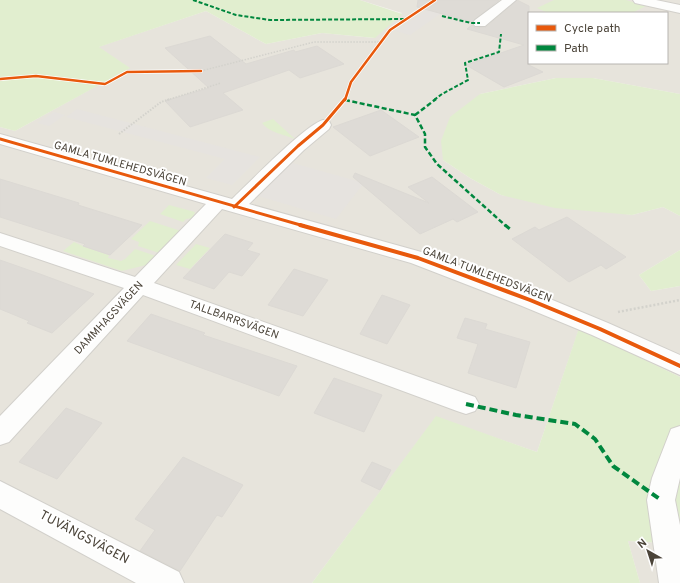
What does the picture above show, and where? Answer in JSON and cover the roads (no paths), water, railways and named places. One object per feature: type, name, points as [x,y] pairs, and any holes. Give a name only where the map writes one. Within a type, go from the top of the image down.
[{"type":"street","points":[[480,23],[510,0]]},
{"type":"street","points":[[639,0],[680,9]]},
{"type":"street","points":[[226,205],[323,125]]},
{"type":"street","name":"GAMLA TUMLEHEDSVÄGEN","points":[[0,139],[226,205],[418,258],[530,300],[600,329],[680,366]]},
{"type":"street","name":"DAMMHAGSVÄGEN","points":[[0,434],[140,286],[226,205]]},
{"type":"street","name":"TALLBARRSVÄGEN","points":[[0,239],[140,286],[466,404]]},
{"type":"street","points":[[675,583],[661,500],[666,478],[680,437]]},
{"type":"street","name":"TUVÄNGSVÄGEN","points":[[0,494],[168,583]]}]
